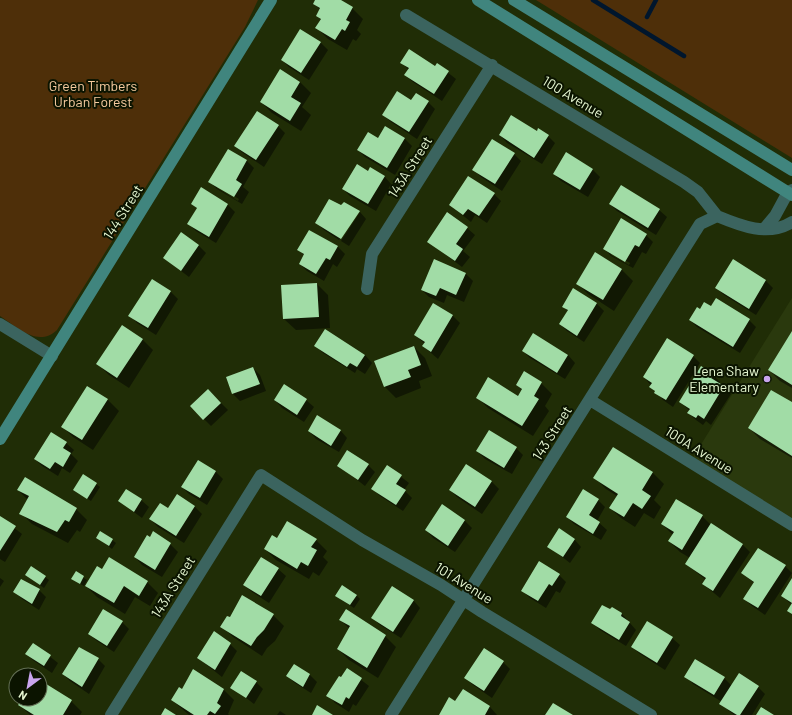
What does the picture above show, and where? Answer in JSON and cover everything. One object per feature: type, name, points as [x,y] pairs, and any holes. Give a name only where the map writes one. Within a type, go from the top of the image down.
[{"type":"main road","name":"144 Street","points":[[0,439],[271,0]]},
{"type":"main road","points":[[478,0],[791,192]]},
{"type":"main road","points":[[514,0],[792,170]]},
{"type":"street","name":"100 Avenue","points":[[406,15],[492,65],[684,182],[698,192],[716,216]]},
{"type":"street","name":"143A Street","points":[[367,289],[372,254],[492,65]]},
{"type":"street","points":[[764,229],[775,216],[791,192]]},
{"type":"street","points":[[716,216],[738,225],[764,229],[782,228],[792,222]]},
{"type":"street","name":"143 Street","points":[[391,715],[462,599],[590,400],[700,224],[716,216]]},
{"type":"street","points":[[0,324],[52,356]]},
{"type":"street","name":"100A Avenue","points":[[590,400],[792,525]]},
{"type":"street","name":"143A Street","points":[[111,715],[261,476]]},
{"type":"street","name":"101 Avenue","points":[[261,476],[362,540],[462,599],[651,715]]},
{"type":"shaded area","name":"Lena Shaw Elementary","points":[[792,298],[792,518],[692,459]]},
{"type":"green space","name":"Green Timbers Urban Forest","points":[[0,0],[258,0],[245,27],[57,330],[50,335],[42,337],[28,334],[20,330],[0,316]]},
{"type":"green space","points":[[536,0],[792,0],[792,158]]},
{"type":"building","points":[[315,0],[341,0],[353,7],[346,20],[350,22],[345,31],[342,29],[335,40],[315,28],[321,19],[316,16],[320,8],[313,4]]},
{"type":"building","points":[[300,29],[321,42],[301,73],[281,60]]},
{"type":"building","points":[[409,49],[435,66],[437,63],[449,71],[434,94],[404,75],[409,68],[400,63]]},
{"type":"building","points":[[280,69],[300,82],[291,97],[301,103],[290,121],[260,102]]},
{"type":"building","points":[[397,91],[411,100],[416,93],[429,101],[409,132],[382,115]]},
{"type":"building","points":[[257,111],[279,125],[256,160],[234,146]]},
{"type":"building","points":[[511,115],[537,131],[538,128],[549,135],[534,158],[499,135]]},
{"type":"building","points":[[385,126],[405,138],[387,168],[357,150],[368,132],[378,138]]},
{"type":"building","points":[[492,139],[515,153],[495,184],[472,170]]},
{"type":"building","points":[[228,149],[247,160],[236,180],[242,184],[234,197],[208,182]]},
{"type":"building","points":[[566,152],[593,169],[580,190],[553,174]]},
{"type":"building","points":[[357,164],[368,171],[370,167],[385,176],[368,204],[342,189]]},
{"type":"building","points":[[468,176],[495,193],[479,216],[468,209],[463,215],[449,205]]},
{"type":"building","points":[[621,185],[660,209],[648,228],[609,204]]},
{"type":"building","points":[[201,187],[228,204],[209,237],[187,224],[197,208],[191,204]]},
{"type":"building","points":[[329,199],[341,205],[344,202],[360,211],[341,239],[315,223]]},
{"type":"building","points":[[447,212],[468,227],[456,244],[463,249],[455,261],[427,242]]},
{"type":"building","points":[[621,218],[647,234],[639,247],[635,245],[625,262],[603,249]]},
{"type":"building","points":[[309,230],[338,246],[330,260],[326,258],[316,274],[299,264],[304,254],[297,250]]},
{"type":"building","points":[[181,232],[199,245],[181,271],[163,258]]},
{"type":"building","points":[[595,252],[622,269],[603,300],[576,284]]},
{"type":"building","points":[[434,259],[466,273],[456,295],[440,288],[436,296],[421,290]]},
{"type":"building","points":[[733,259],[766,280],[749,309],[715,288]]},
{"type":"building","points":[[152,279],[171,291],[148,328],[128,316]]},
{"type":"building","points":[[317,283],[319,317],[283,319],[281,285]]},
{"type":"building","points":[[573,288],[597,303],[577,336],[559,324],[568,310],[562,307]]},
{"type":"building","points":[[716,298],[750,319],[733,347],[689,320],[697,307],[700,309],[704,302],[711,306]]},
{"type":"building","points":[[433,303],[453,315],[431,352],[422,346],[425,342],[414,335]]},
{"type":"building","points":[[122,325],[143,339],[117,378],[96,364]]},
{"type":"building","points":[[325,329],[365,355],[357,367],[350,363],[347,367],[314,346]]},
{"type":"building","points":[[792,331],[792,385],[768,370]]},
{"type":"building","points":[[533,333],[568,355],[557,373],[522,351]]},
{"type":"building","points":[[667,338],[694,355],[666,400],[654,393],[655,391],[649,387],[652,383],[643,377]]},
{"type":"building","points":[[414,346],[421,365],[408,370],[411,377],[384,387],[374,361]]},
{"type":"building","points":[[701,366],[714,374],[711,378],[724,386],[704,419],[698,415],[696,418],[687,413],[690,409],[679,402]]},
{"type":"building","points":[[253,367],[260,384],[232,394],[226,377]]},
{"type":"building","points":[[524,371],[542,382],[534,396],[539,399],[522,426],[476,398],[488,377],[518,396],[522,389],[516,385]]},
{"type":"building","points":[[284,384],[307,399],[297,415],[274,400]]},
{"type":"building","points":[[87,386],[108,399],[82,440],[61,427]]},
{"type":"building","points":[[208,389],[221,403],[203,420],[190,406]]},
{"type":"building","points":[[771,390],[792,402],[792,456],[748,428]]},
{"type":"building","points":[[317,415],[341,430],[331,446],[308,431]]},
{"type":"building","points":[[489,430],[517,447],[504,468],[476,451]]},
{"type":"building","points":[[51,432],[67,442],[63,448],[71,453],[63,467],[55,462],[50,469],[34,459]]},
{"type":"building","points":[[613,447],[653,472],[642,490],[651,496],[642,509],[633,503],[624,517],[609,508],[618,494],[593,478]]},
{"type":"building","points":[[347,450],[369,464],[358,480],[337,466]]},
{"type":"building","points":[[198,460],[216,471],[200,498],[181,487]]},
{"type":"building","points":[[466,464],[492,481],[475,507],[449,490]]},
{"type":"building","points":[[387,465],[402,475],[396,484],[406,490],[396,505],[371,489]]},
{"type":"building","points":[[83,474],[97,483],[87,499],[73,490]]},
{"type":"building","points":[[25,477],[77,508],[69,522],[65,520],[57,532],[19,514],[29,496],[17,490]]},
{"type":"building","points":[[126,489],[142,499],[134,512],[118,501]]},
{"type":"building","points":[[583,489],[599,499],[589,515],[600,522],[593,534],[566,517]]},
{"type":"building","points":[[177,494],[195,506],[176,536],[149,519],[160,503],[168,508]]},
{"type":"building","points":[[676,499],[703,515],[682,550],[668,541],[674,532],[661,524]]},
{"type":"building","points":[[442,504],[465,520],[448,546],[425,530]]},
{"type":"building","points":[[0,516],[16,526],[0,551]]},
{"type":"building","points":[[287,521],[317,539],[311,547],[317,550],[308,566],[301,562],[297,569],[264,549],[272,535],[277,538]]},
{"type":"building","points":[[711,523],[743,544],[713,591],[702,584],[706,578],[685,564]]},
{"type":"building","points":[[559,528],[575,539],[563,557],[547,547]]},
{"type":"building","points":[[100,531],[113,539],[109,546],[96,538]]},
{"type":"building","points":[[153,531],[171,543],[155,570],[134,557],[147,535],[150,537]]},
{"type":"building","points":[[758,548],[786,565],[758,608],[743,599],[754,582],[741,573]]},
{"type":"building","points":[[109,557],[148,581],[139,596],[124,586],[114,603],[85,586],[97,566],[102,569]]},
{"type":"building","points":[[261,557],[279,568],[261,596],[243,585]]},
{"type":"building","points":[[539,561],[560,574],[552,586],[549,584],[538,601],[521,591]]},
{"type":"building","points":[[31,566],[46,576],[40,585],[25,575]]},
{"type":"building","points":[[76,571],[84,576],[80,584],[71,579]]},
{"type":"building","points":[[792,578],[792,603],[781,596]]},
{"type":"building","points":[[21,579],[40,589],[32,604],[13,592]]},
{"type":"building","points":[[342,585],[357,595],[350,605],[335,596]]},
{"type":"building","points":[[392,586],[414,600],[393,632],[371,618]]},
{"type":"building","points":[[242,595],[274,614],[264,630],[251,646],[220,627],[227,616],[230,617]]},
{"type":"building","points":[[792,603],[792,614],[787,611]]},
{"type":"building","points":[[602,605],[610,609],[612,607],[622,613],[621,616],[630,622],[619,640],[591,623]]},
{"type":"building","points":[[103,609],[123,621],[107,646],[88,634]]},
{"type":"building","points":[[346,609],[386,635],[367,668],[337,649],[350,626],[339,620]]},
{"type":"building","points":[[647,621],[673,637],[657,663],[631,647]]},
{"type":"building","points":[[214,631],[231,643],[215,670],[197,658]]},
{"type":"building","points":[[33,643],[51,655],[44,666],[25,654]]},
{"type":"building","points":[[79,647],[99,658],[82,687],[62,674]]},
{"type":"building","points":[[484,648],[504,661],[484,691],[464,678]]},
{"type":"building","points":[[695,659],[725,677],[714,695],[684,677]]},
{"type":"building","points":[[294,664],[310,674],[303,687],[286,676]]},
{"type":"building","points":[[347,668],[362,678],[349,699],[346,697],[342,705],[326,696],[339,676],[341,677]]},
{"type":"building","points":[[193,669],[224,689],[217,703],[221,706],[215,714],[210,711],[207,715],[194,715],[171,700],[179,687],[182,689]]},
{"type":"building","points":[[241,671],[257,681],[246,698],[230,688]]},
{"type":"building","points":[[739,673],[759,686],[740,715],[737,715],[719,704]]},
{"type":"building","points":[[48,685],[72,700],[63,715],[34,715],[21,707],[48,707]]},
{"type":"building","points":[[463,689],[490,706],[485,715],[439,715],[449,697],[455,701]]},
{"type":"building","points":[[553,703],[573,715],[545,715]]},
{"type":"building","points":[[317,705],[333,715],[312,715]]},
{"type":"building","points":[[761,707],[774,715],[756,715]]},
{"type":"building","points":[[165,708],[176,715],[161,715]]},
{"type":"waterway","points":[[593,0],[684,56]]},
{"type":"waterway","points":[[647,17],[656,0]]},
{"type":"place","name":"Lena Shaw Elementary","points":[[767,379]]}]
